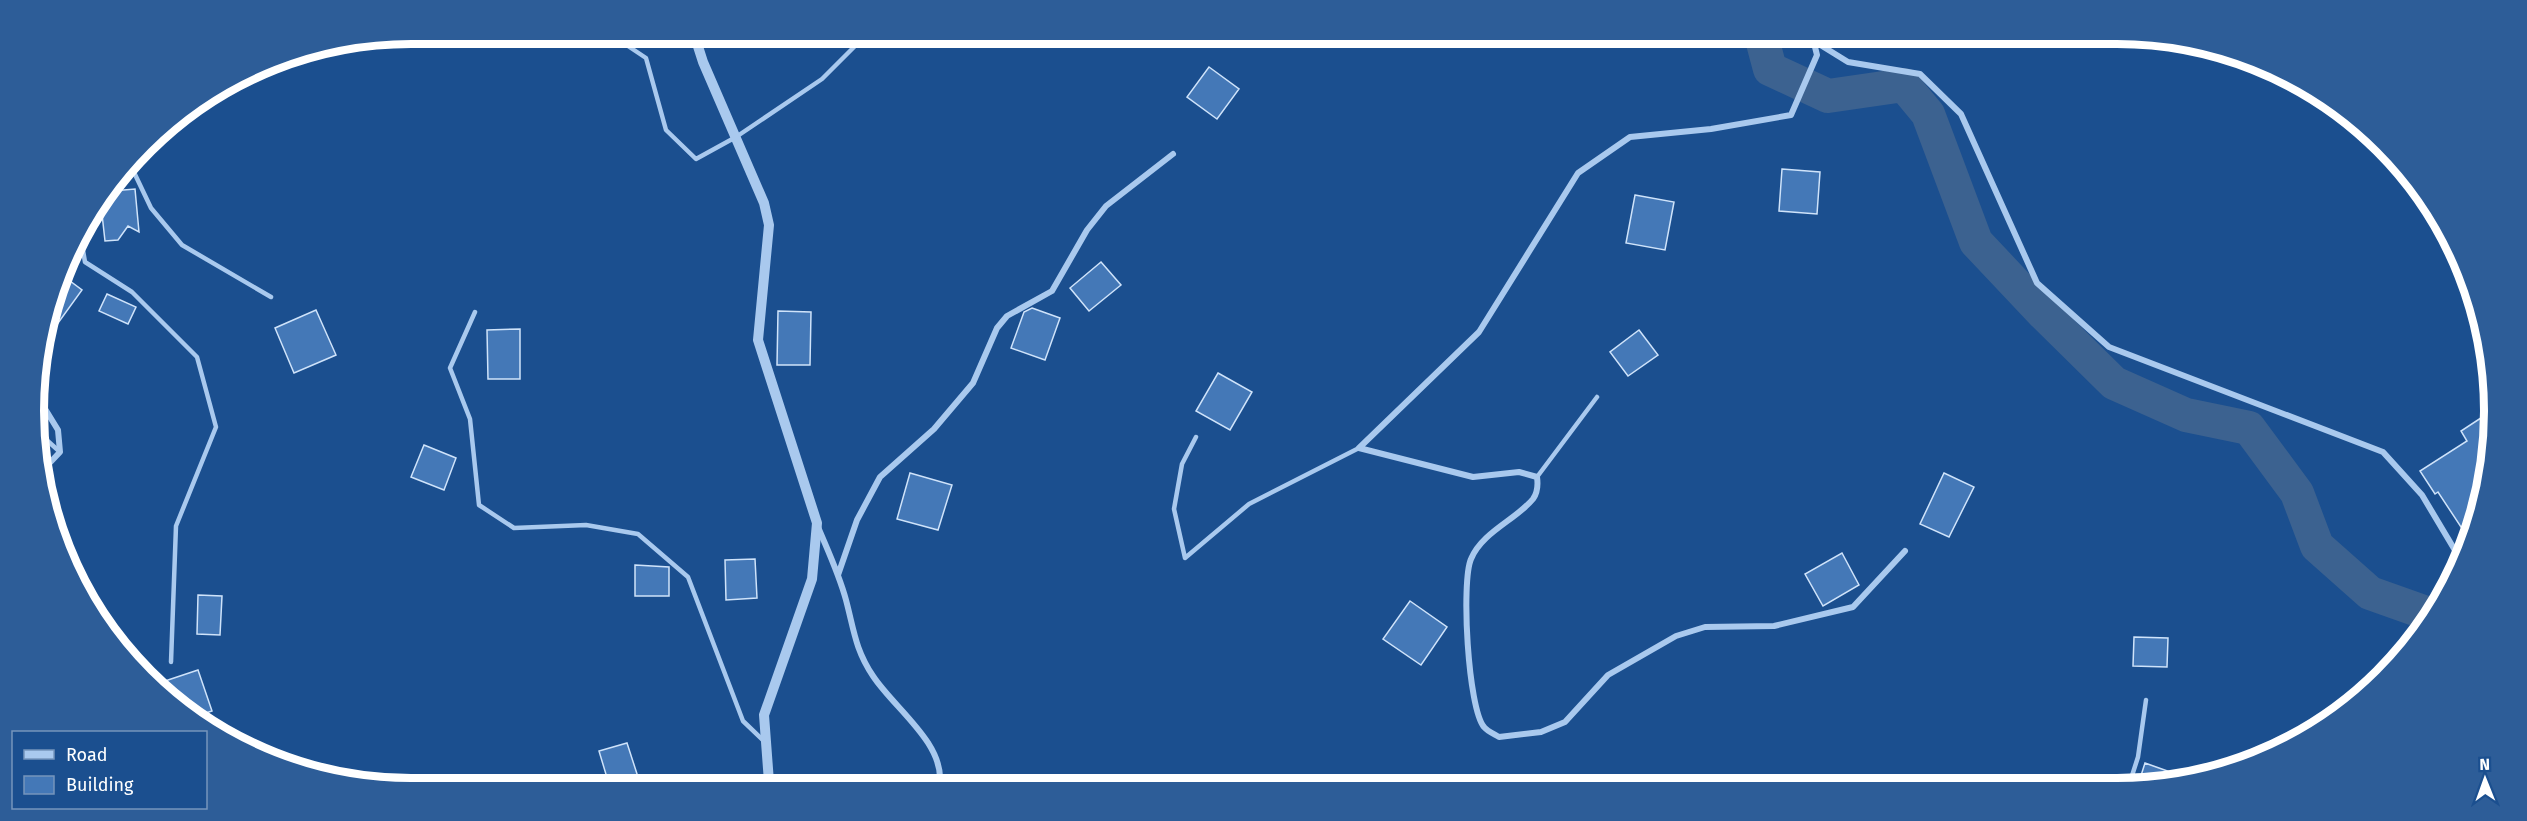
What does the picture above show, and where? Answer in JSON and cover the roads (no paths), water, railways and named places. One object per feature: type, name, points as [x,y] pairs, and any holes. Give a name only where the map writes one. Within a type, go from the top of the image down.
[{"type":"street","points":[[697,44],[764,203],[769,225],[758,340],[817,524],[838,575],[854,640],[873,676],[934,749],[941,778]]},
{"type":"street","points":[[1359,448],[1479,332],[1578,173],[1630,137],[1711,129],[1791,115],[1817,55],[1815,44]]},
{"type":"street","points":[[1820,44],[1848,62],[1920,74],[1961,114],[2037,283],[2109,347],[2383,452],[2422,495],[2456,552]]},
{"type":"street","points":[[838,575],[857,520],[880,477],[934,429],[973,383],[998,328],[1007,316],[1052,291],[1060,281],[1082,238],[1106,206],[1173,154]]},
{"type":"street","points":[[44,407],[58,430],[60,452],[48,465]]},
{"type":"street","points":[[1359,448],[1473,477],[1519,472],[1537,477],[1538,486],[1533,498],[1490,534],[1470,559],[1466,609],[1471,690],[1483,726],[1499,737],[1541,732],[1565,722],[1608,675],[1676,636],[1705,627],[1774,626],[1853,607],[1905,551]]},
{"type":"street","points":[[769,778],[764,715],[812,579],[817,524]]},
{"type":"lane","points":[[625,44],[646,58],[666,130],[696,159],[736,137],[822,79],[857,44]]},
{"type":"lane","points":[[133,171],[151,208],[182,245],[271,297]]},
{"type":"lane","points":[[83,245],[86,262],[132,292],[197,357],[216,427],[176,526],[171,662]]},
{"type":"lane","points":[[475,312],[450,368],[470,419],[479,505],[514,528],[586,525],[638,534],[688,577],[743,721],[766,742]]},
{"type":"lane","points":[[1537,477],[1597,397]]},
{"type":"lane","points":[[1196,437],[1182,464],[1173,509],[1185,558],[1249,504],[1359,448]]},
{"type":"lane","points":[[44,438],[60,452]]},
{"type":"lane","points":[[2132,777],[2138,758],[2146,700]]},
{"type":"waterway","points":[[1763,44],[1770,69],[1828,96],[1904,85],[1928,114],[1976,242],[2044,314],[2114,383],[2186,415],[2249,428],[2297,493],[2317,546],[2370,593],[2423,612]]}]
